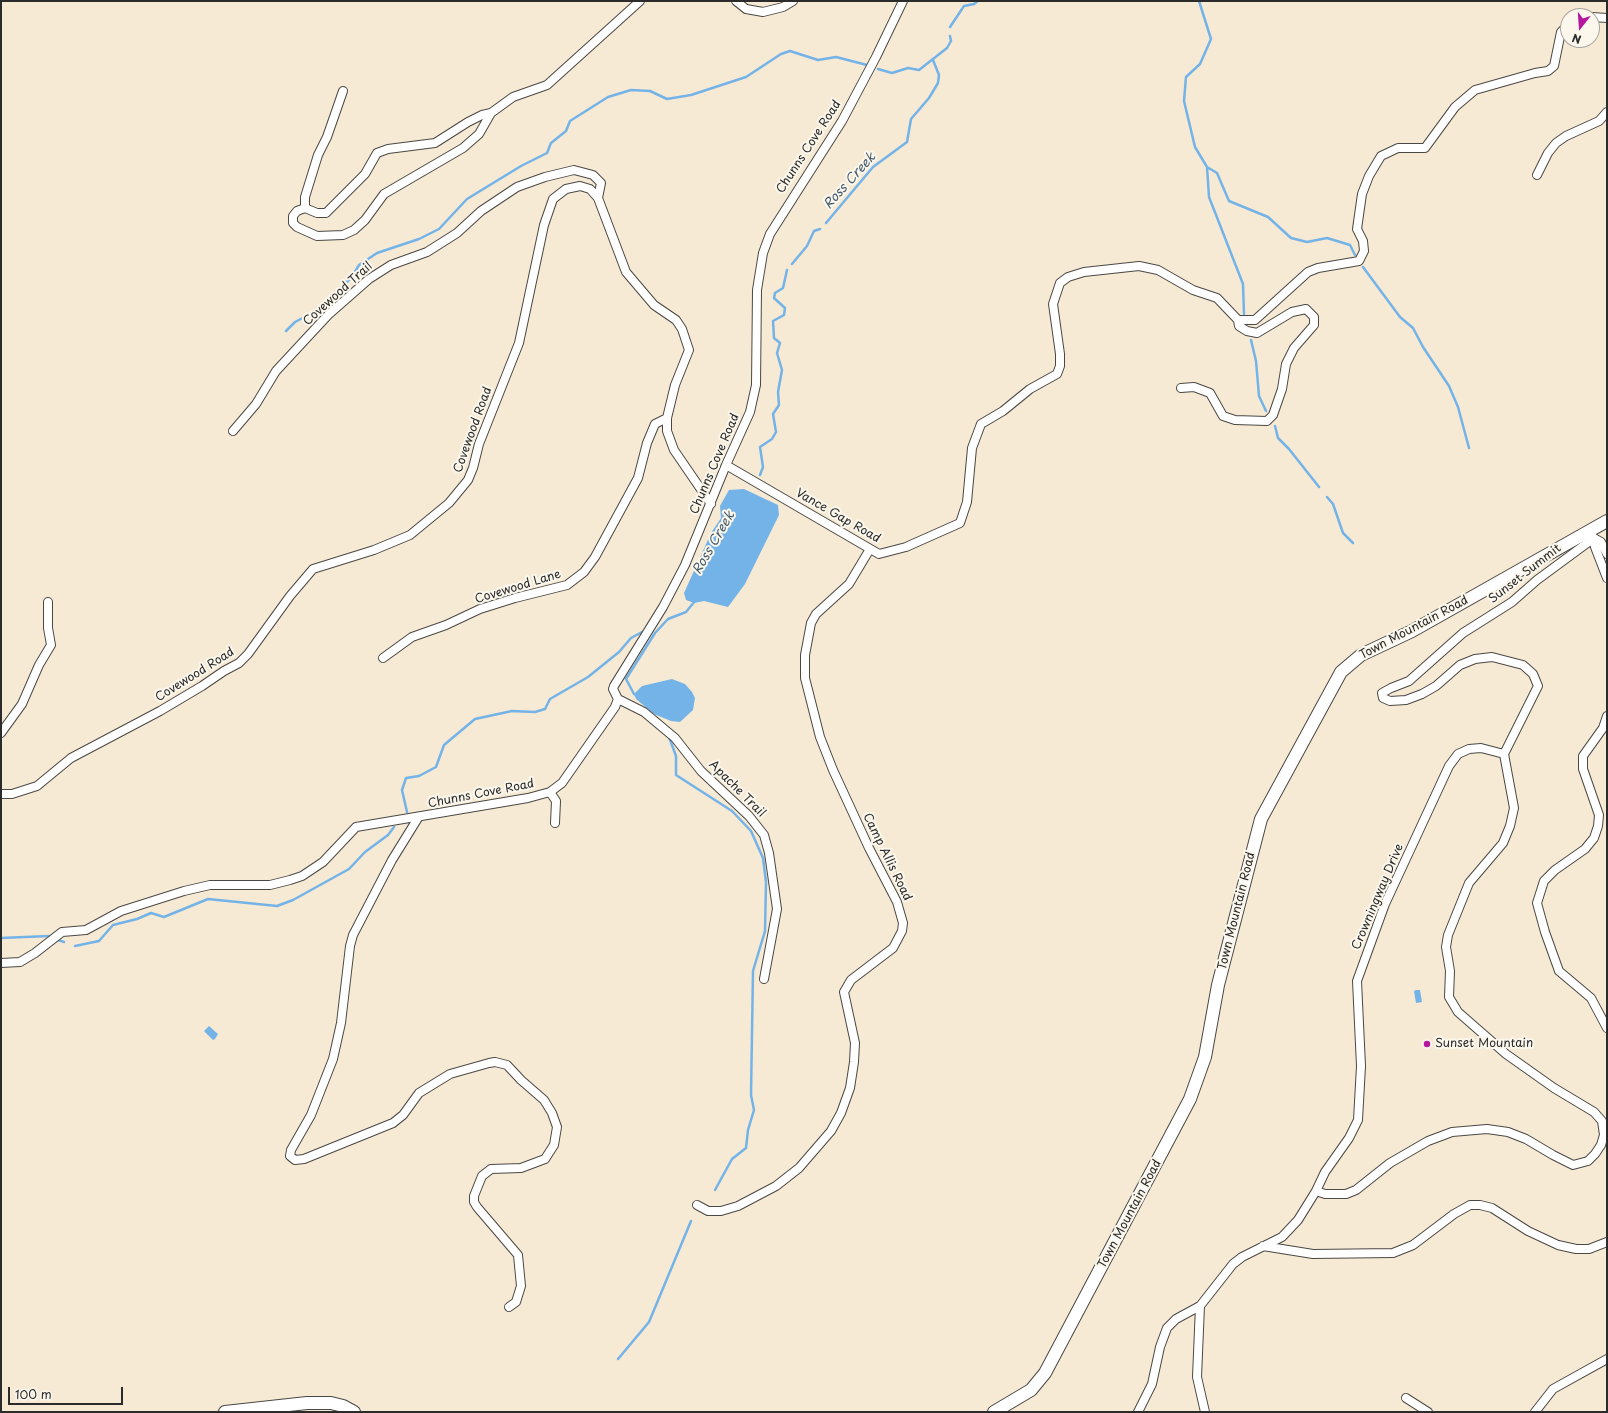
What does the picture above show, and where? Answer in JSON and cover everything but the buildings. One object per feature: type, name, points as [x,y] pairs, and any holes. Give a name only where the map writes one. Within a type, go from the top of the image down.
[{"type":"main road","name":"Town Mountain Road","points":[[994,1412],[1031,1390],[1045,1374],[1190,1099],[1205,1057],[1218,985],[1261,819],[1342,672],[1361,655],[1412,631],[1592,534],[1607,521]]},
{"type":"main road","points":[[225,1412],[325,1403],[343,1406],[354,1412]]},
{"type":"street","points":[[491,113],[479,134],[463,148],[384,194],[365,220],[354,230],[343,235],[317,236],[296,227],[293,223],[293,216],[297,211],[305,208],[317,213],[326,213],[364,174],[376,153],[388,149],[435,143],[468,122],[482,115],[491,113],[513,97],[547,85],[640,1]]},
{"type":"street","points":[[736,1],[746,9],[763,12],[782,7],[793,1]]},
{"type":"street","name":"Chunns Cove Road","points":[[1,963],[20,962],[35,953],[62,932],[86,930],[121,911],[184,891],[210,885],[270,885],[302,876],[323,862],[356,827],[418,818],[550,792],[570,774],[609,718],[618,699],[613,689],[614,686],[672,592],[711,504],[726,465],[748,418],[754,399],[757,361],[757,290],[764,247],[774,224],[842,121],[876,57],[903,1]]},
{"type":"street","points":[[1238,320],[1255,320],[1308,272],[1318,268],[1359,261],[1364,251],[1363,241],[1357,229],[1362,194],[1369,176],[1381,156],[1398,148],[1425,148],[1455,107],[1475,90],[1535,73],[1548,71],[1554,66],[1560,37]]},
{"type":"street","points":[[305,208],[305,198],[318,155],[327,137],[343,91]]},
{"type":"street","points":[[1537,175],[1548,154],[1556,143],[1566,136],[1599,121],[1607,112]]},
{"type":"street","name":"Covewood Trail","points":[[233,431],[256,404],[276,371],[328,315],[368,279],[391,264],[427,252],[457,233],[481,211],[517,187],[545,177],[574,170],[593,175],[601,183],[598,198]]},
{"type":"street","name":"Covewood Road","points":[[1,794],[12,794],[37,786],[71,758],[160,712],[202,686],[224,670],[239,663],[248,654],[290,596],[313,569],[374,550],[410,535],[449,503],[468,480],[478,444],[519,343],[544,225],[553,199],[566,189],[580,186],[590,189],[598,198]]},
{"type":"street","points":[[598,198],[626,272],[654,305],[676,320],[682,329],[689,350],[675,385],[667,418],[667,431],[674,450],[711,504]]},
{"type":"street","name":"Vance Gap Road","points":[[726,465],[879,554],[906,547],[960,523],[967,502],[972,448],[981,424],[1003,411],[1030,389],[1057,374],[1060,366],[1060,354],[1053,304],[1060,283],[1068,277],[1084,272],[1132,267],[1154,269],[1176,279],[1193,290],[1217,298],[1238,320],[1239,326],[1247,331],[1257,333],[1292,312],[1306,309],[1314,317],[1314,325],[1294,348],[1286,364],[1282,389],[1273,415],[1267,421],[1235,420],[1223,416],[1210,393],[1194,387],[1181,388]]},
{"type":"street","name":"Covewood Lane","points":[[383,658],[412,637],[446,625],[480,609],[515,598],[567,585],[584,572],[595,557],[638,478],[647,443],[655,424],[667,418]]},
{"type":"street","points":[[1592,534],[1601,542],[1607,554]]},
{"type":"street","points":[[1592,534],[1594,547],[1607,578]]},
{"type":"street","name":"Sunset Summit","points":[[1504,754],[1538,686],[1533,674],[1523,665],[1492,657],[1476,659],[1460,665],[1436,686],[1422,694],[1399,701],[1384,698],[1382,693],[1409,681],[1463,633],[1512,602],[1592,534]]},
{"type":"street","name":"Camp Allis Road","points":[[697,1205],[708,1211],[721,1211],[738,1206],[776,1186],[799,1168],[831,1131],[841,1113],[850,1088],[854,1062],[855,1043],[844,992],[851,980],[894,948],[902,931],[903,922],[897,902],[869,848],[822,743],[810,702],[805,678],[805,655],[811,623],[816,614],[849,584],[870,549]]},
{"type":"street","points":[[1,733],[22,704],[51,645],[48,628],[48,602]]},
{"type":"street","name":"Apache Trail","points":[[618,699],[644,712],[675,738],[701,771],[749,816],[764,835],[769,854],[777,909],[764,979]]},
{"type":"street","points":[[1607,716],[1603,728],[1583,756],[1583,768],[1599,814],[1594,838],[1586,849],[1555,870],[1544,881],[1537,903],[1545,932],[1559,971],[1591,998],[1607,1028]]},
{"type":"street","name":"Crowningway Drive","points":[[1316,1191],[1325,1172],[1349,1138],[1358,1120],[1360,1066],[1357,981],[1385,904],[1449,766],[1458,754],[1469,749],[1481,748],[1504,754]]},
{"type":"street","points":[[1138,1412],[1152,1384],[1160,1347],[1167,1328],[1176,1319],[1200,1306],[1233,1264],[1242,1257],[1282,1237],[1298,1220],[1316,1191],[1324,1194],[1346,1194],[1356,1190],[1390,1163],[1428,1141],[1452,1132],[1487,1129],[1508,1132],[1526,1138],[1553,1155],[1573,1165],[1588,1161],[1601,1145],[1604,1135],[1602,1121],[1594,1112],[1554,1088],[1506,1054],[1463,1016],[1449,997],[1450,971],[1446,947],[1448,935],[1469,883],[1503,843],[1510,826],[1514,808],[1504,754]]},
{"type":"street","points":[[550,792],[556,801],[555,823]]},
{"type":"street","name":"Chunns Cove Road","points":[[418,818],[392,860],[353,935],[349,952],[341,1023],[333,1059],[311,1115],[291,1150],[290,1156],[295,1160],[304,1159],[394,1123],[403,1115],[419,1093],[450,1074],[489,1063],[496,1062],[507,1065],[521,1080],[544,1100],[552,1113],[557,1127],[554,1145],[545,1159],[521,1168],[491,1169],[482,1176],[474,1196],[475,1204],[518,1255],[522,1281],[516,1302],[509,1307]]},
{"type":"street","points":[[1263,1246],[1313,1254],[1393,1253],[1413,1245],[1454,1214],[1470,1205],[1480,1205],[1492,1208],[1528,1232],[1558,1245],[1576,1249],[1589,1249],[1607,1242]]},
{"type":"street","points":[[1200,1306],[1197,1377],[1205,1412]]},
{"type":"street","points":[[1535,1412],[1553,1389],[1607,1359]]},
{"type":"street","points":[[1406,1398],[1428,1412]]},
{"type":"water","points":[[744,489],[778,505],[779,515],[745,584],[728,607],[704,601],[694,603],[686,600],[684,593],[711,533],[721,518],[720,506],[729,490]]},
{"type":"water","points":[[672,679],[685,684],[695,698],[693,710],[680,722],[671,721],[654,714],[636,699],[634,694],[642,686]]},
{"type":"water","points":[[1420,990],[1422,1002],[1416,1003],[1414,991]]},
{"type":"water","points":[[209,1026],[218,1034],[213,1040],[204,1031]]},
{"type":"waterway","name":"Ross Creek","points":[[950,27],[964,6],[974,4],[978,1]]},
{"type":"waterway","points":[[1199,1],[1211,39],[1200,64],[1186,77],[1184,101],[1195,147],[1207,167],[1209,197],[1243,284],[1244,314]]},
{"type":"waterway","points":[[878,69],[892,73],[908,68],[919,70],[947,48],[951,41],[950,36]]},
{"type":"waterway","points":[[286,331],[295,322],[312,313],[331,297],[352,277],[359,265],[377,253],[419,239],[439,229],[467,199],[521,166],[547,153],[551,143],[566,131],[570,121],[608,97],[631,90],[650,91],[667,99],[691,95],[746,77],[781,54],[790,51],[818,60],[836,57],[867,65]]},
{"type":"waterway","name":"Ross Creek","points":[[826,223],[873,167],[907,142],[911,119],[929,98],[938,83],[939,75],[933,60]]},
{"type":"waterway","points":[[1207,167],[1217,173],[1229,201],[1268,217],[1291,238],[1307,242],[1327,238],[1350,245],[1355,255]]},
{"type":"waterway","name":"Ross Creek","points":[[792,264],[807,246],[814,231],[820,229]]},
{"type":"waterway","points":[[1363,267],[1400,317],[1413,328],[1423,347],[1449,386],[1458,407],[1469,448]]},
{"type":"waterway","name":"Ross Creek","points":[[760,475],[763,467],[760,447],[772,439],[776,432],[773,414],[779,405],[778,392],[782,370],[777,353],[780,343],[774,338],[773,321],[784,315],[785,308],[774,298],[775,293],[783,288],[787,270]]},
{"type":"waterway","points":[[1251,340],[1256,361],[1259,396],[1266,411]]},
{"type":"waterway","points":[[1275,426],[1278,438],[1289,449],[1319,487]]},
{"type":"waterway","points":[[1327,497],[1333,504],[1343,533],[1353,543]]},
{"type":"waterway","points":[[636,695],[626,679],[655,633],[668,619],[686,612],[695,601]]},
{"type":"waterway","points":[[407,812],[402,790],[406,778],[419,776],[436,767],[444,745],[475,719],[512,711],[535,712],[545,709],[550,699],[588,677],[619,652],[631,638],[642,632]]},
{"type":"waterway","points":[[669,737],[676,756],[676,775],[732,811],[751,831],[763,858],[766,882],[765,931],[753,971],[751,1095],[754,1110],[748,1130],[746,1148],[732,1159],[715,1190]]},
{"type":"waterway","points":[[75,946],[99,941],[113,925],[137,919],[151,913],[164,917],[208,899],[277,906],[293,900],[349,869],[365,852],[388,835],[394,827]]},
{"type":"waterway","points":[[1,938],[49,936]]},
{"type":"waterway","points":[[58,940],[64,942]]},
{"type":"waterway","points":[[618,1359],[649,1322],[691,1221]]},
{"type":"place","name":"Sunset Mountain","points":[[1427,1044]]}]
